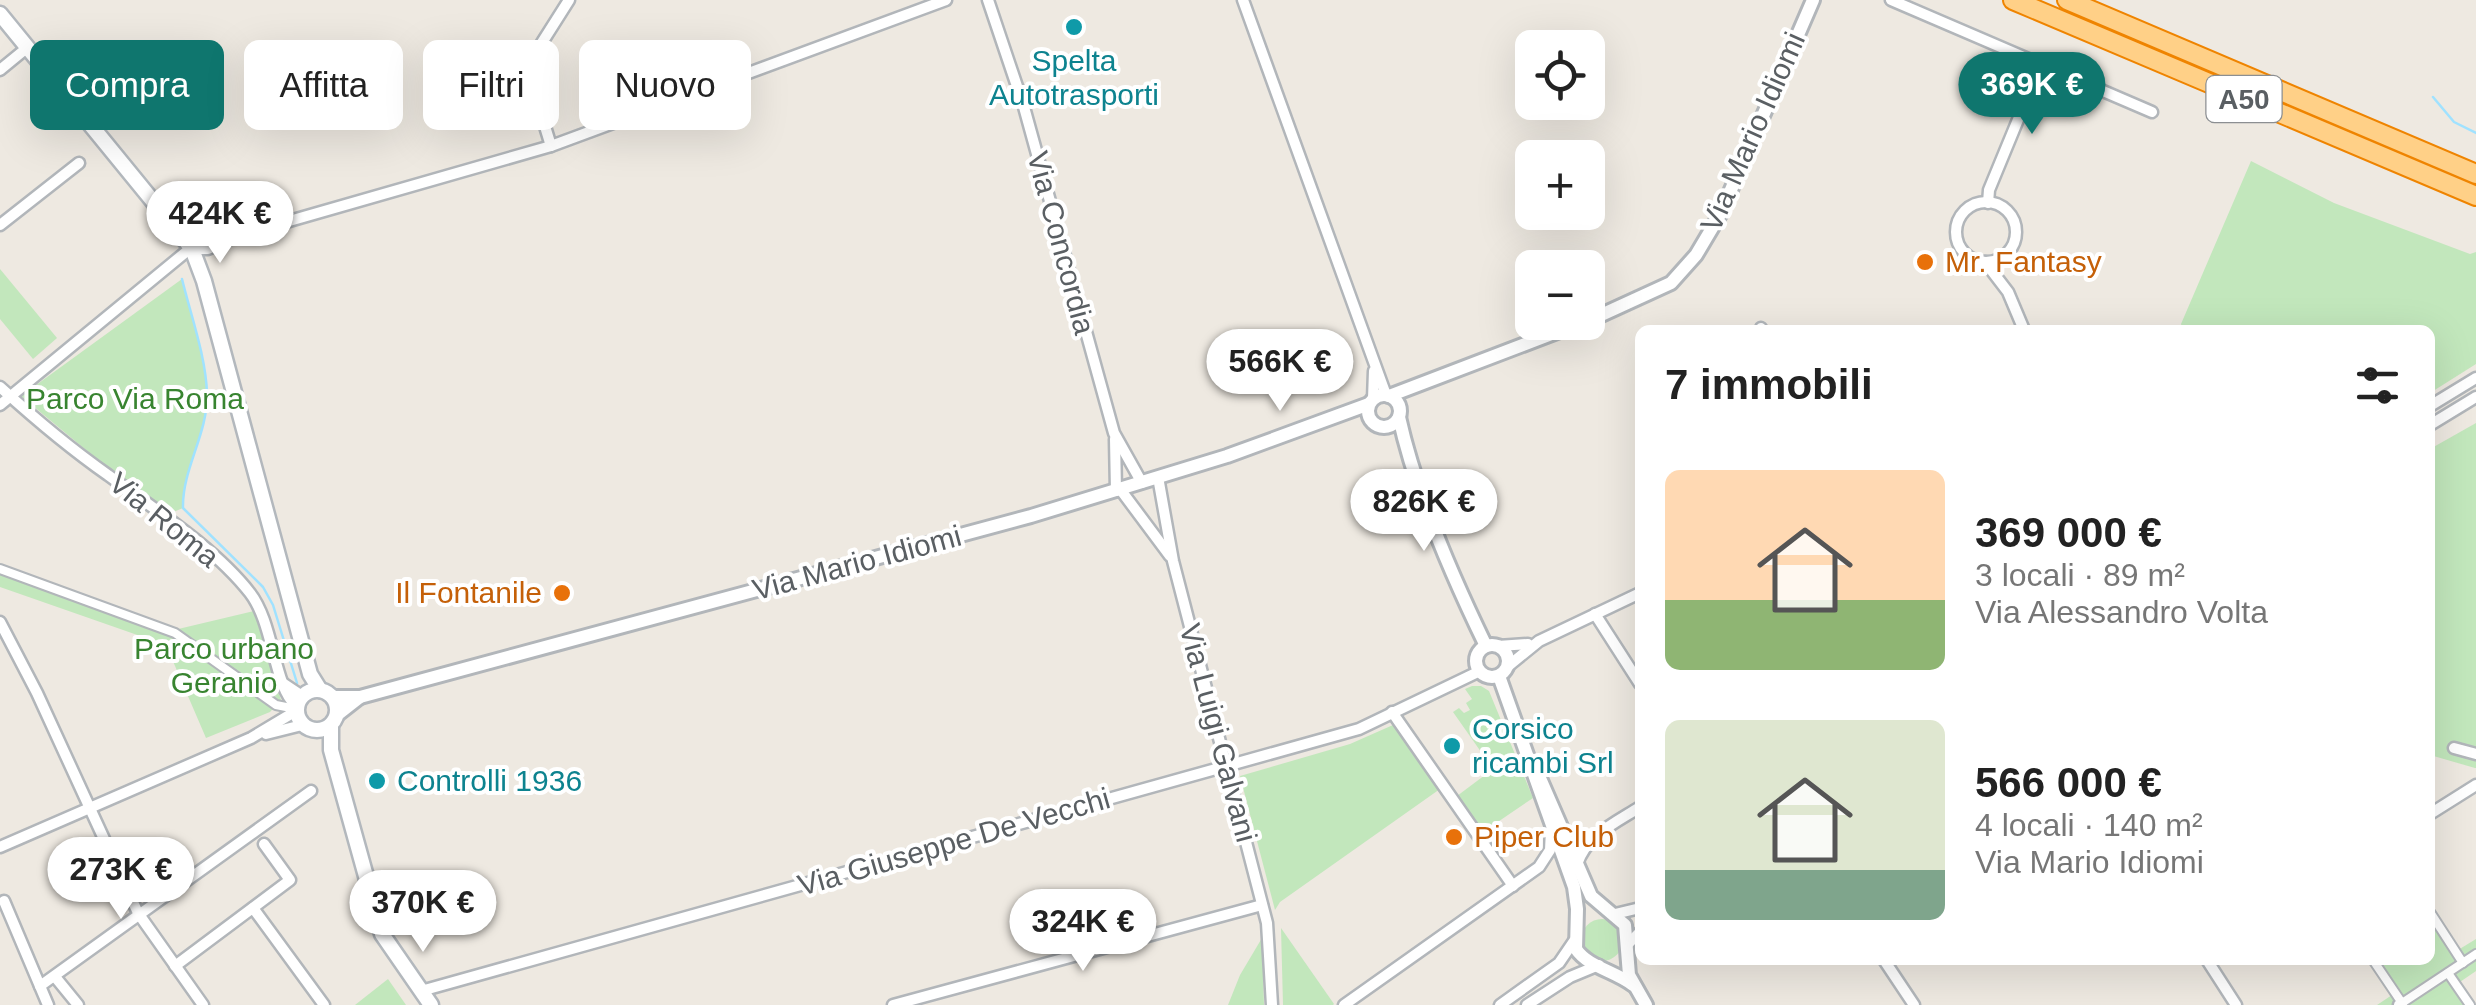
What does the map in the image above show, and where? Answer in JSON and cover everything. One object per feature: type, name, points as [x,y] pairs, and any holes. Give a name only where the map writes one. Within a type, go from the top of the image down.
[{"type":"highway","name":"A50","points":[[2013,0],[2476,196]]},
{"type":"highway","name":"A50","points":[[2067,0],[2476,174]]},
{"type":"main road","points":[[0,14],[192,250],[208,296],[310,674],[307,703]]},
{"type":"main road","points":[[307,703],[328,723],[331,750],[382,934],[431,1005]]},
{"type":"main road","points":[[307,703],[328,723]]},
{"type":"street","points":[[551,146],[532,84],[531,60],[570,0]]},
{"type":"street","points":[[0,404],[207,238],[237,236],[551,146],[946,0]]},
{"type":"street","name":"Via Concordia","points":[[988,0],[1024,106],[1114,432],[1142,483]]},
{"type":"street","points":[[1244,0],[1374,366],[1384,427],[1405,444]]},
{"type":"street","name":"Via Mario Idiomi","points":[[1605,313],[1671,283],[1696,255],[1721,213],[1813,0]]},
{"type":"street","points":[[1892,0],[2152,112]]},
{"type":"street","points":[[0,70],[28,47]]},
{"type":"street","points":[[1988,202],[1989,190],[2040,64]]},
{"type":"street","points":[[0,225],[79,163]]},
{"type":"street","points":[[2008,292],[1985,262],[1965,253],[1956,234],[1962,214],[1974,205],[1988,202],[2004,209],[2014,224],[2014,242],[2004,265],[2008,292],[2022,325]]},
{"type":"street","points":[[1985,262],[1999,259],[2010,250]]},
{"type":"street","name":"Via Mario Idiomi","points":[[307,703],[360,697],[1142,483],[1377,402],[1538,340]]},
{"type":"street","points":[[2435,403],[2476,378]]},
{"type":"street","name":"Via Roma","points":[[0,387],[104,473],[173,520],[249,591],[261,610],[284,684],[307,703]]},
{"type":"street","points":[[1384,427],[1392,424],[1414,387]]},
{"type":"street","points":[[2435,422],[2476,397]]},
{"type":"street","points":[[1377,402],[1399,412]]},
{"type":"street","points":[[1399,412],[1405,444],[1492,646],[1507,656],[1503,671],[1550,822],[1591,896],[1625,925],[1628,967],[1633,985],[1646,1005]]},
{"type":"street","points":[[1114,432],[1118,490]]},
{"type":"street","name":"Via Luigi Galvani","points":[[1158,477],[1173,562],[1267,923],[1272,1005]]},
{"type":"street","name":"Via Luigi Galvani","points":[[1118,490],[1173,562]]},
{"type":"street","points":[[0,569],[176,633],[276,705],[307,703]]},
{"type":"street","points":[[1538,641],[1503,671],[1486,676],[1480,672],[1476,661],[1492,646],[1516,647],[1538,641],[1635,595]]},
{"type":"street","points":[[1596,614],[1635,676]]},
{"type":"street","points":[[0,622],[138,913],[203,1005]]},
{"type":"street","name":"Via Giuseppe De Vecchi","points":[[422,991],[1360,729],[1480,672]]},
{"type":"street","name":"Via Mario Idiomi","points":[[328,723],[360,697]]},
{"type":"street","points":[[0,846],[251,738],[307,703]]},
{"type":"street","points":[[1392,712],[1512,886]]},
{"type":"street","points":[[2454,748],[2476,754]]},
{"type":"street","points":[[1500,1005],[1559,962],[1574,941],[1577,926],[1577,903],[1564,830],[1532,764]]},
{"type":"street","points":[[2435,811],[2476,784]]},
{"type":"street","points":[[40,986],[311,791]]},
{"type":"street","points":[[1572,867],[1595,836],[1635,811]]},
{"type":"street","points":[[1344,1005],[1539,867],[1550,850],[1550,822]]},
{"type":"street","points":[[1564,830],[1573,836],[1595,836]]},
{"type":"street","points":[[176,966],[290,880],[264,844]]},
{"type":"street","points":[[1539,867],[1572,867]]},
{"type":"street","points":[[4,901],[48,1005]]},
{"type":"street","points":[[893,1005],[1262,905]]},
{"type":"street","points":[[253,908],[324,1005]]},
{"type":"street","points":[[1577,926],[1588,914],[1635,909]]},
{"type":"street","points":[[2435,920],[2464,963]]},
{"type":"street","points":[[1527,1005],[1570,976],[1616,962],[1635,937]]},
{"type":"street","points":[[1574,941],[1584,960],[1615,972],[1633,985]]},
{"type":"street","points":[[2377,965],[2401,1004],[2476,954]]},
{"type":"street","points":[[1887,965],[1914,1005]]},
{"type":"street","points":[[2211,965],[2236,1005]]},
{"type":"street","points":[[2448,973],[2470,1005]]},
{"type":"street","points":[[56,978],[78,1005]]},
{"type":"green space","points":[[2251,161],[2334,203],[2470,254],[2476,252],[2476,364],[2435,390],[2435,325],[2181,324]]},
{"type":"green space","points":[[0,269],[57,338],[33,359],[0,319]]},
{"type":"green space","name":"Parco Via Roma","points":[[182,279],[201,351],[207,394],[204,423],[186,479],[183,508],[171,513],[110,470],[21,396]]},
{"type":"green space","points":[[2476,423],[2476,768],[2435,756],[2435,446]]},
{"type":"green space","name":"Parco urbano Geranio","points":[[0,569],[174,630],[254,611],[281,700],[270,712],[206,738],[166,645],[0,587]]},
{"type":"green space","points":[[1472,686],[1489,691],[1533,798],[1483,832],[1457,796],[1493,769],[1453,712],[1459,708],[1464,713],[1470,710],[1466,703],[1472,699],[1465,689]]},
{"type":"green space","points":[[1393,725],[1440,789],[1280,902],[1275,910],[1240,776],[1350,744]]},
{"type":"green space","points":[[2435,915],[2458,950],[2476,939],[2476,971],[2457,984],[2471,1005],[2377,1005],[2392,995],[2372,965],[2435,965]]},
{"type":"green space","points":[[1602,919],[1617,925],[1623,940],[1617,955],[1602,961],[1587,955],[1581,940],[1587,925]]},
{"type":"green space","points":[[1281,928],[1334,1004],[1333,1005],[1283,1005]]},
{"type":"green space","points":[[1262,938],[1264,1005],[1228,1005],[1240,975]]},
{"type":"green space","points":[[388,979],[406,1005],[355,1005]]},
{"type":"waterway","points":[[2433,97],[2454,122],[2476,133]]},
{"type":"waterway","points":[[182,279],[201,351],[207,394],[204,423],[186,479],[183,508],[263,587],[273,605],[297,683]]},
{"type":"place","name":"Spelta Autotrasporti","points":[[1074,27]]},
{"type":"place","name":"Mr. Fantasy","points":[[1925,262]]},
{"type":"place","name":"Il Fontanile","points":[[562,593]]},
{"type":"place","name":"Corsico ricambi Srl","points":[[1452,746]]},
{"type":"place","name":"Controlli 1936","points":[[377,781]]},
{"type":"place","name":"Piper Club","points":[[1454,837]]}]
